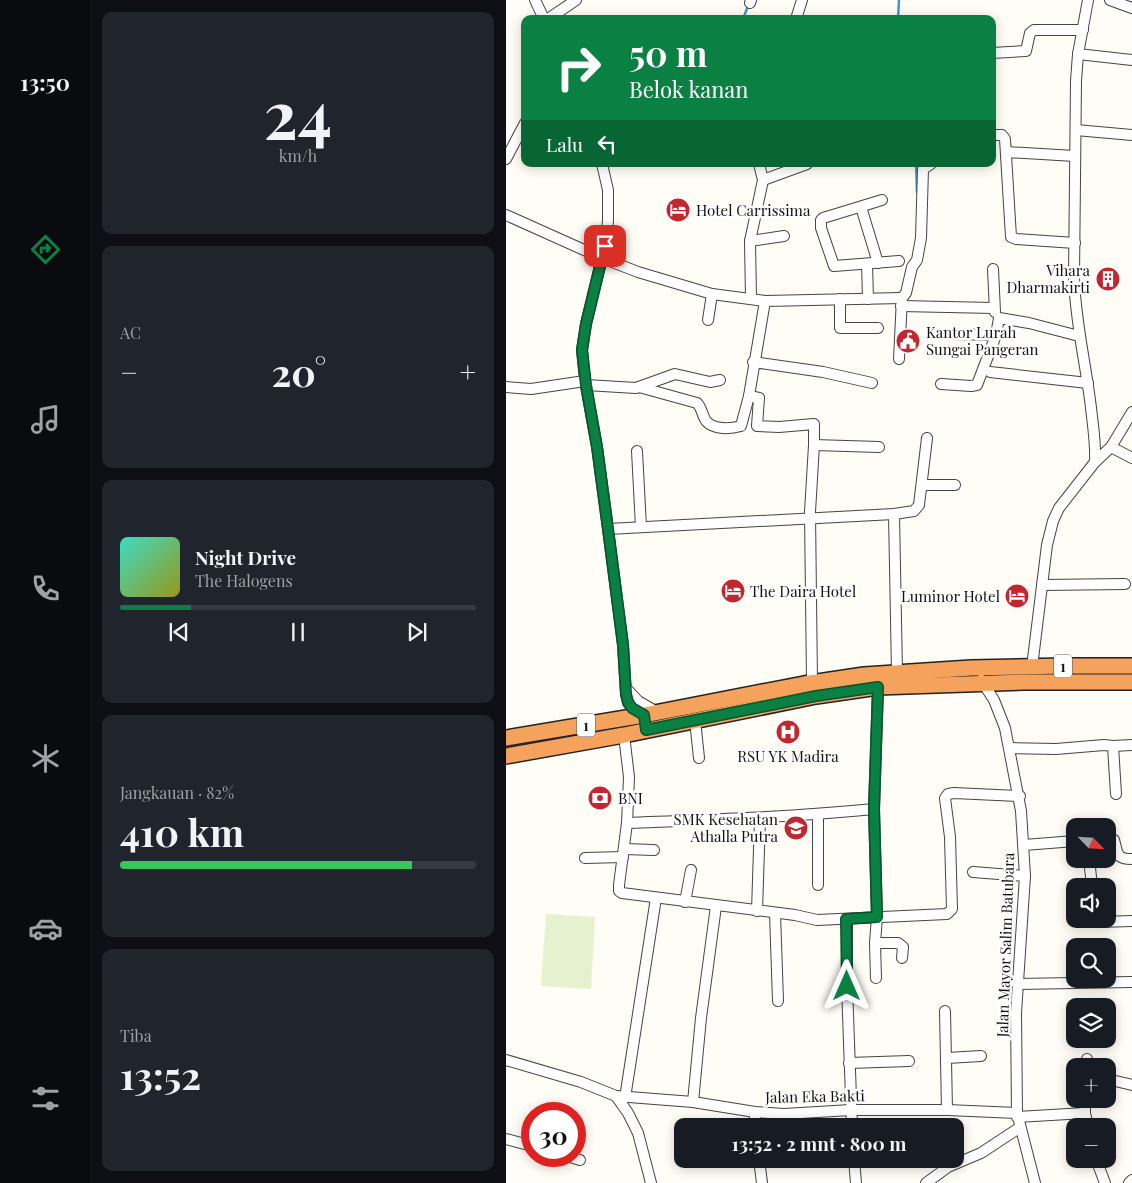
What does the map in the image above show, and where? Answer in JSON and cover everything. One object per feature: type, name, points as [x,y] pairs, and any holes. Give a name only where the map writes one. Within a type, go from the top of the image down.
[{"type":"highway","name":"1","points":[[506,738],[864,675],[974,668],[1132,666]]},
{"type":"highway","name":"1","points":[[506,756],[624,735],[816,696],[878,687],[1132,682]]},
{"type":"highway","points":[[646,730],[650,713]]},
{"type":"street","points":[[535,0],[542,15]]},
{"type":"street","points":[[554,15],[576,0]]},
{"type":"street","points":[[797,15],[802,0]]},
{"type":"street","points":[[1088,0],[1078,54],[1076,81],[1074,156],[1075,299],[1079,336],[1088,383],[1096,449],[1095,462]]},
{"type":"street","points":[[1110,0],[1132,8]]},
{"type":"street","points":[[996,53],[1026,51],[1030,33],[1034,30],[1083,30]]},
{"type":"street","points":[[1078,54],[1132,60]]},
{"type":"street","points":[[1076,130],[1132,135]]},
{"type":"street","points":[[506,159],[521,131]]},
{"type":"street","points":[[996,135],[1004,136],[1011,237],[1016,239],[1075,243]]},
{"type":"street","points":[[1006,152],[1074,156]]},
{"type":"street","points":[[603,167],[608,190],[607,233],[582,340],[585,383],[597,447],[623,645],[628,702],[632,708],[650,713]]},
{"type":"street","points":[[751,298],[750,241],[763,180],[760,167]]},
{"type":"street","points":[[763,180],[799,167]]},
{"type":"street","points":[[899,359],[902,302],[921,238],[923,169],[926,167]]},
{"type":"street","points":[[882,200],[824,218],[821,220],[821,228],[833,265],[899,261]]},
{"type":"street","points":[[861,206],[878,263]]},
{"type":"street","points":[[506,215],[638,272],[712,294],[764,300],[868,299],[994,308]]},
{"type":"street","points":[[750,241],[784,236]]},
{"type":"street","points":[[867,264],[868,299]]},
{"type":"street","points":[[993,269],[994,311],[999,318],[1029,323],[1079,336]]},
{"type":"street","points":[[708,320],[712,294]]},
{"type":"street","points":[[840,299],[840,328],[878,328]]},
{"type":"street","points":[[639,387],[696,403],[710,424],[725,428],[741,425],[749,396],[764,300]]},
{"type":"street","points":[[940,384],[971,386],[977,384],[996,335],[999,318]]},
{"type":"street","points":[[952,334],[996,335]]},
{"type":"street","points":[[754,362],[823,372],[872,383]]},
{"type":"street","points":[[990,372],[1088,383]]},
{"type":"street","points":[[506,387],[532,389],[585,383],[628,388],[639,387],[675,374],[710,382],[720,380]]},
{"type":"street","points":[[749,396],[759,399],[757,426],[780,428],[814,424],[810,518],[812,683]]},
{"type":"street","points":[[1032,667],[1047,545],[1053,521],[1059,508],[1095,462],[1111,447],[1132,412]]},
{"type":"street","points":[[608,529],[894,514],[914,511],[919,505],[927,438]]},
{"type":"street","points":[[814,445],[880,447]]},
{"type":"street","points":[[1111,447],[1132,458]]},
{"type":"street","points":[[637,451],[641,528]]},
{"type":"street","points":[[922,484],[955,485]]},
{"type":"street","points":[[894,514],[897,673]]},
{"type":"street","points":[[1042,585],[1125,584]]},
{"type":"street","name":"Jalan Mayor Salim Batubara","points":[[974,668],[994,700],[1005,728],[1020,796],[1025,876],[1017,984],[1017,1115],[1035,1183]]},
{"type":"street","points":[[876,978],[875,943],[877,917],[874,809],[878,687]]},
{"type":"street","points":[[695,720],[699,758]]},
{"type":"street","points":[[624,735],[628,777],[627,823],[619,891],[622,893],[817,920],[947,914],[952,909],[950,837],[945,798],[948,794],[1020,796]]},
{"type":"street","points":[[1010,748],[1132,745]]},
{"type":"street","points":[[1113,746],[1116,794]]},
{"type":"street","points":[[627,823],[760,818],[874,809]]},
{"type":"street","points":[[818,814],[818,885]]},
{"type":"street","points":[[757,911],[760,818]]},
{"type":"street","points":[[1024,845],[1066,842]]},
{"type":"street","points":[[1116,847],[1119,857],[1132,859]]},
{"type":"street","points":[[585,858],[654,850]]},
{"type":"street","points":[[685,902],[691,870]]},
{"type":"street","points":[[973,872],[1025,876]]},
{"type":"street","points":[[651,1183],[638,1133],[620,1097],[656,898]]},
{"type":"street","points":[[693,1102],[702,1009],[716,906]]},
{"type":"street","points":[[775,913],[778,1001]]},
{"type":"street","points":[[846,919],[852,1118]]},
{"type":"street","points":[[1116,921],[1132,921]]},
{"type":"street","points":[[875,943],[898,942],[903,947],[902,958]]},
{"type":"street","points":[[1017,984],[1132,982]]},
{"type":"street","points":[[945,1011],[947,1110]]},
{"type":"street","points":[[947,1058],[981,1056]]},
{"type":"street","name":"Jalan Eka Bakti","points":[[506,1060],[581,1082],[620,1097],[693,1102],[755,1112],[784,1114],[851,1110],[947,1110],[1017,1115],[1085,1113]]},
{"type":"street","points":[[850,1064],[909,1061]]},
{"type":"street","points":[[1116,1082],[1132,1085]]},
{"type":"street","points":[[1085,1108],[1086,1118]]},
{"type":"street","points":[[755,1112],[755,1118]]},
{"type":"street","points":[[926,1183],[948,1167],[981,1153],[1019,1128]]},
{"type":"street","points":[[506,1139],[521,1143]]},
{"type":"street","points":[[760,1168],[762,1183]]},
{"type":"street","points":[[855,1168],[856,1183]]},
{"type":"street","points":[[1099,1168],[1105,1183]]},
{"type":"street","points":[[1128,1183],[1132,1180]]},
{"type":"green space","points":[[546,914],[595,917],[591,989],[541,986]]},
{"type":"waterway","points":[[898,15],[899,0]]},
{"type":"waterway","points":[[745,15],[748,6]]},
{"type":"waterway","points":[[916,167],[917,192]]},
{"type":"place","name":"Hotel Carrissima","points":[[678,210]]},
{"type":"place","name":"Vihara Dharmakirti","points":[[1108,279]]},
{"type":"place","name":"Kantor Lurah Sungai Pangeran","points":[[908,341]]},
{"type":"place","name":"The Daira Hotel","points":[[733,591]]},
{"type":"place","name":"Luminor Hotel","points":[[1017,596]]},
{"type":"place","name":"RSU YK Madira","points":[[788,732]]},
{"type":"place","name":"BNI","points":[[600,798]]},
{"type":"place","name":"SMK Kesehatan Athalla Putra","points":[[796,828]]},
{"type":"route","points":[[605,246],[582,340],[582,350],[608,529],[623,645],[628,702],[632,708],[644,715],[646,730],[816,696],[878,687],[874,809],[877,917],[846,919],[847,986]]}]
